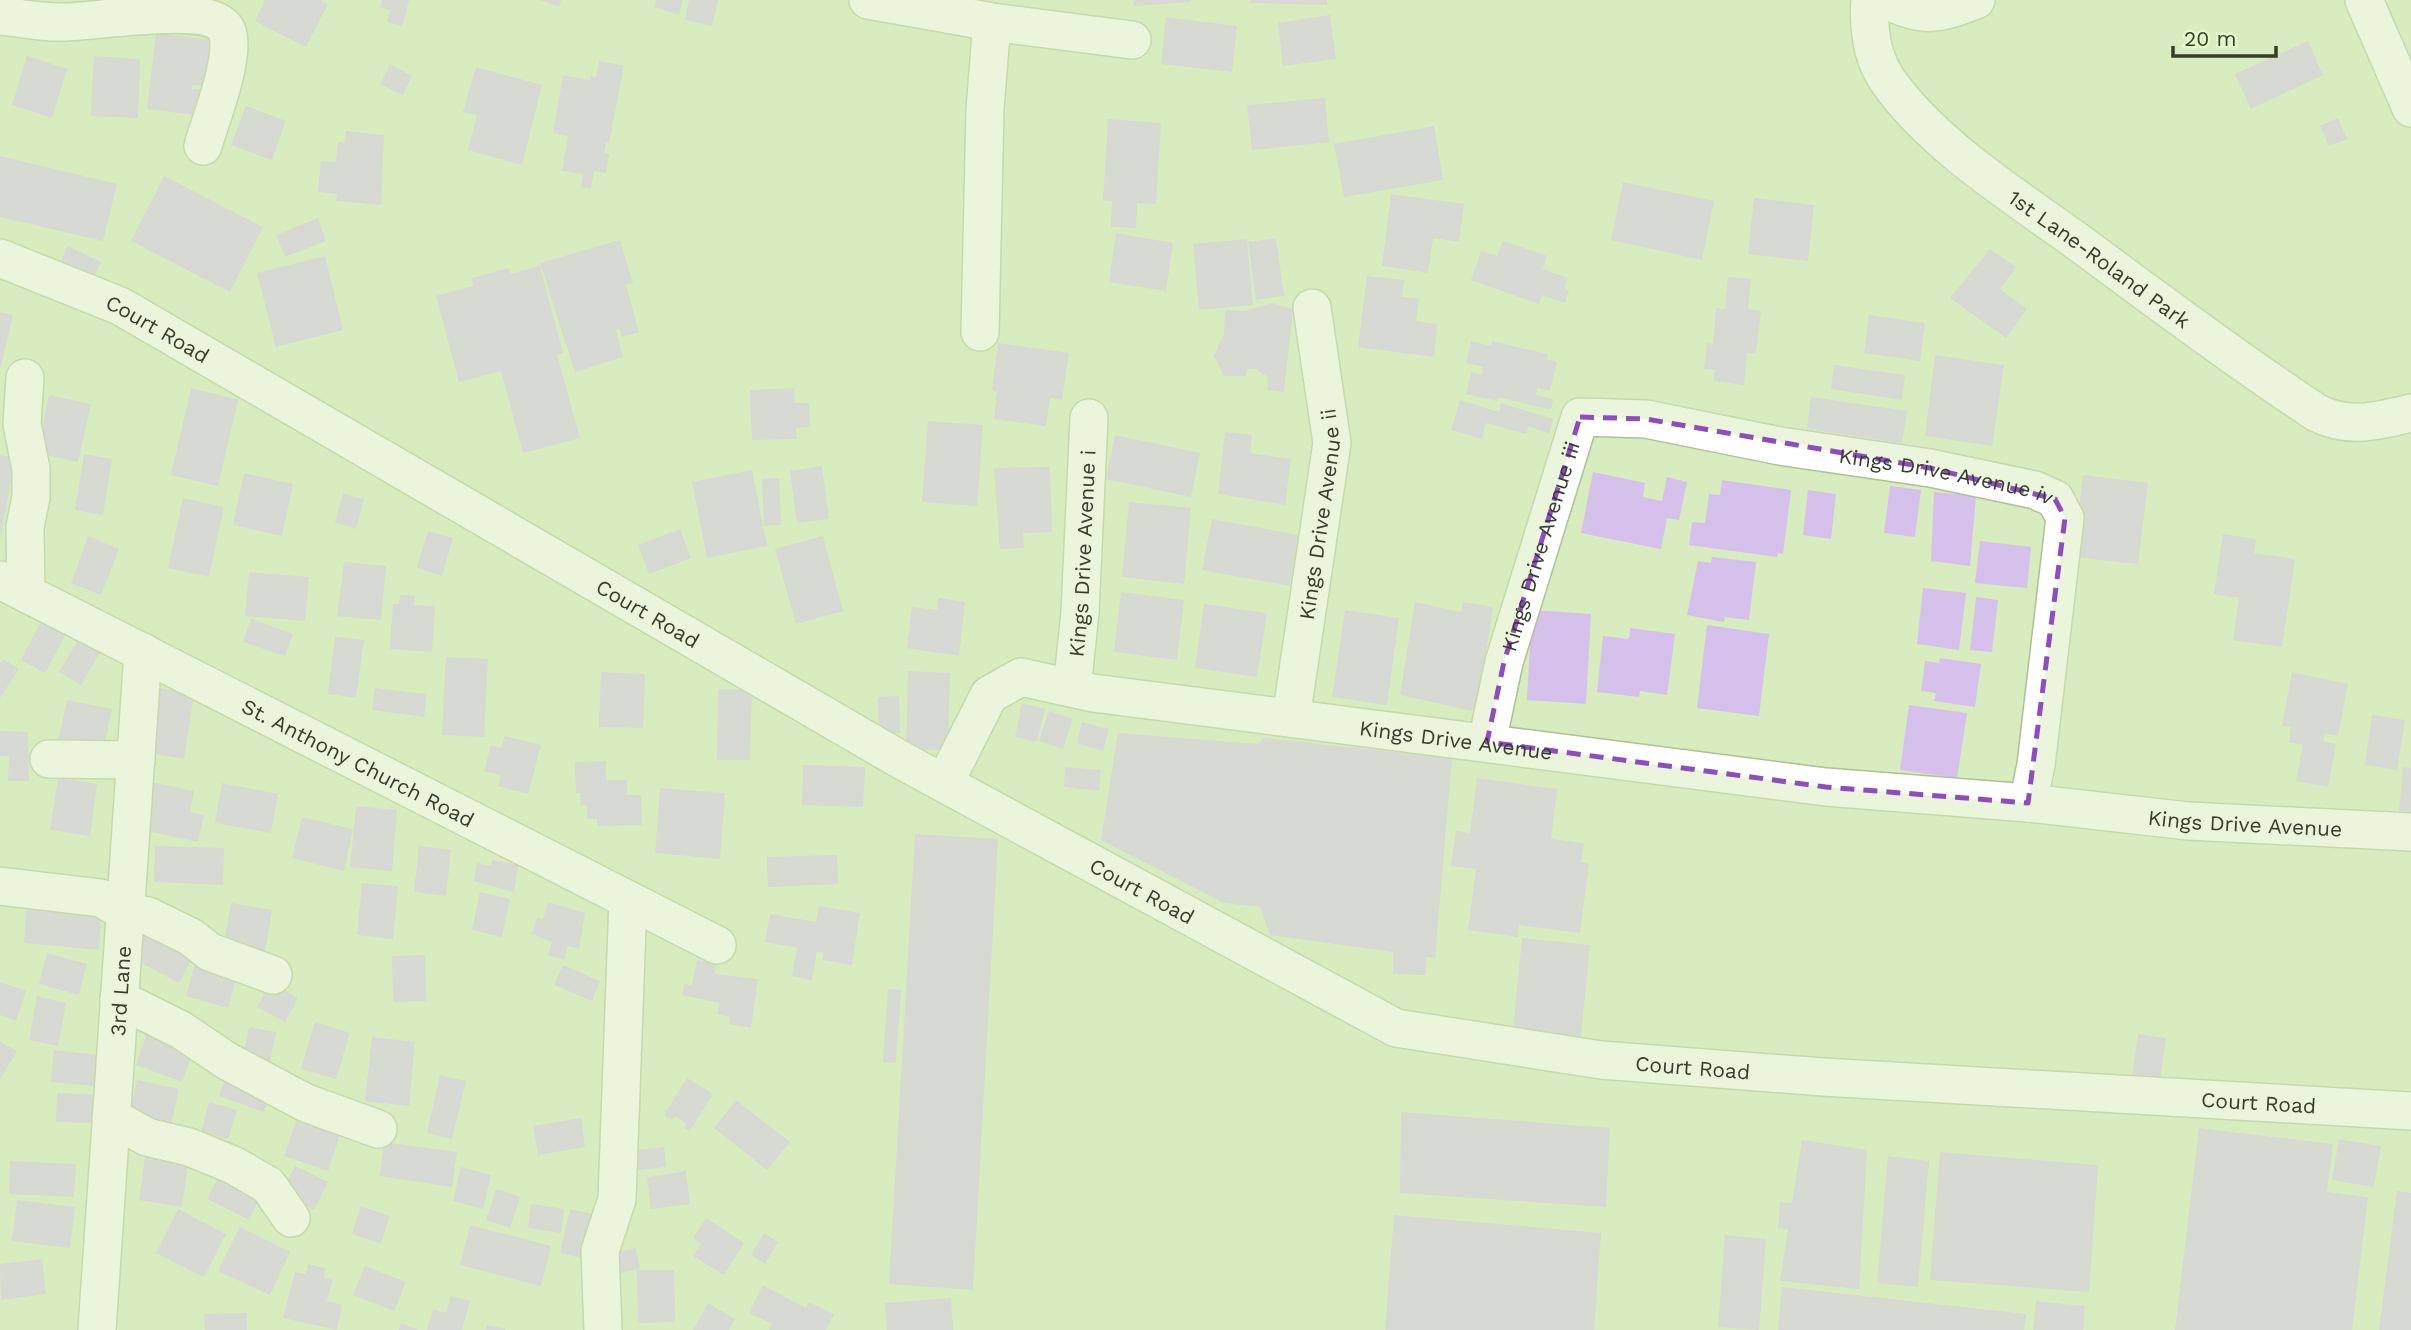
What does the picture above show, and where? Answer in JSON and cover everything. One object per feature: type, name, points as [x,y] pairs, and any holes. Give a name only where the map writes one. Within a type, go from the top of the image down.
[{"type":"street","points":[[868,0],[992,22],[1132,40]]},
{"type":"street","name":"1st Lane-Roland Park","points":[[1870,0],[1871,38],[1887,80],[1914,112],[1953,148],[2034,210],[2317,413],[2331,420],[2355,424],[2411,413]]},
{"type":"street","points":[[1887,0],[1916,12],[1938,15],[1976,0]]},
{"type":"street","points":[[2364,0],[2411,108]]},
{"type":"street","points":[[0,16],[65,23],[91,10],[180,6],[214,14],[227,29],[229,50],[203,146]]},
{"type":"street","points":[[980,332],[985,109],[992,22]]},
{"type":"street","name":"Court Road","points":[[0,258],[120,306],[901,760],[1396,1028],[1601,1060],[1837,1077],[2411,1111]]},
{"type":"street","name":"Kings Drive Avenue ii","points":[[1292,718],[1332,443],[1312,309]]},
{"type":"street","points":[[13,587],[31,497],[31,469],[22,424],[24,379]]},
{"type":"street","name":"Kings Drive Avenue iii","points":[[1487,742],[1507,650],[1580,417],[1646,419]]},
{"type":"street","name":"Kings Drive Avenue i","points":[[1072,688],[1080,613],[1089,418]]},
{"type":"street","name":"Kings Drive Avenue iv","points":[[1646,419],[1780,446],[1930,468],[2035,490],[2055,499],[2065,517],[2036,765],[2028,803]]},
{"type":"street","name":"St. Anthony Church Road","points":[[13,587],[717,945]]},
{"type":"street","name":"3rd Lane","points":[[97,1330],[143,652]]},
{"type":"street","name":"Kings Drive Avenue","points":[[946,782],[989,695],[1021,677],[1072,688],[1826,787],[2028,803],[2188,821],[2411,832]]},
{"type":"street","points":[[49,759],[135,760]]},
{"type":"street","points":[[0,886],[101,898],[125,912],[148,916],[191,937],[210,952],[273,975]]},
{"type":"street","points":[[603,1330],[600,1251],[617,1199],[628,900]]},
{"type":"street","points":[[119,999],[181,1030],[227,1061],[306,1103],[377,1129]]},
{"type":"street","points":[[111,1117],[147,1137],[188,1147],[233,1164],[268,1185],[292,1218]]},
{"type":"highlighted area","points":[[1580,417],[1646,419],[1930,468],[2055,499],[2065,518],[2028,803],[1826,787],[1487,742],[1504,662]]},
{"type":"building","points":[[265,0],[320,0],[328,4],[306,47],[255,21]]},
{"type":"building","points":[[382,0],[409,0],[402,26],[387,22],[390,10],[380,7]]},
{"type":"building","points":[[540,0],[561,0],[559,7]]},
{"type":"building","points":[[657,0],[683,0],[679,15],[654,7]]},
{"type":"building","points":[[689,0],[718,0],[712,26],[685,20]]},
{"type":"building","points":[[1133,0],[1191,0],[1191,2],[1134,6]]},
{"type":"building","points":[[1251,0],[1327,0],[1327,5],[1250,3]]},
{"type":"building","points":[[1330,15],[1336,59],[1283,66],[1278,23]]},
{"type":"building","points":[[1166,17],[1237,26],[1232,72],[1161,64]]},
{"type":"building","points":[[156,33],[211,40],[206,86],[192,85],[191,89],[206,90],[203,116],[147,109]]},
{"type":"building","points":[[2308,41],[2323,75],[2251,109],[2235,74]]},
{"type":"building","points":[[27,56],[67,69],[52,118],[12,105]]},
{"type":"building","points":[[94,56],[140,59],[138,118],[91,116]]},
{"type":"building","points":[[599,61],[624,66],[609,143],[606,143],[604,153],[609,154],[606,173],[594,171],[591,189],[581,187],[583,174],[562,171],[568,136],[553,133],[563,75],[590,80],[590,76],[596,77]]},
{"type":"building","points":[[390,64],[412,76],[403,95],[380,84]]},
{"type":"building","points":[[476,67],[542,85],[522,165],[468,150],[477,115],[463,112]]},
{"type":"building","points":[[1325,98],[1329,142],[1252,150],[1247,105]]},
{"type":"building","points":[[246,106],[286,121],[272,160],[231,145]]},
{"type":"building","points":[[2338,118],[2347,139],[2329,146],[2320,126]]},
{"type":"building","points":[[1108,119],[1161,123],[1156,204],[1137,203],[1136,228],[1111,227],[1112,201],[1103,200]]},
{"type":"building","points":[[1434,126],[1443,180],[1344,197],[1334,144]]},
{"type":"building","points":[[346,131],[384,135],[381,205],[336,201],[337,194],[318,192],[321,161],[336,162],[338,142],[345,142]]},
{"type":"building","points":[[0,156],[117,184],[103,241],[0,217]]},
{"type":"building","points":[[164,176],[263,227],[230,292],[131,241]]},
{"type":"building","points":[[1623,182],[1714,201],[1702,260],[1611,240]]},
{"type":"building","points":[[1391,194],[1464,204],[1459,242],[1433,238],[1428,273],[1382,266]]},
{"type":"building","points":[[1754,198],[1814,205],[1808,261],[1748,254]]},
{"type":"building","points":[[318,218],[326,241],[285,257],[276,235]]},
{"type":"building","points":[[1116,233],[1173,243],[1166,291],[1109,282]]},
{"type":"building","points":[[1276,238],[1284,296],[1256,300],[1248,242]]},
{"type":"building","points":[[1247,239],[1253,305],[1199,310],[1193,244]]},
{"type":"building","points":[[620,240],[633,283],[626,285],[639,332],[622,337],[619,329],[616,330],[623,357],[575,372],[540,263]]},
{"type":"building","points":[[1503,241],[1547,256],[1543,269],[1568,278],[1564,288],[1569,290],[1565,303],[1542,295],[1539,304],[1471,280],[1481,251],[1497,256]]},
{"type":"building","points":[[68,246],[101,262],[91,283],[58,267]]},
{"type":"building","points":[[1990,249],[2016,267],[2000,289],[2027,309],[2006,338],[1950,298]]},
{"type":"building","points":[[325,256],[343,330],[276,347],[257,273]]},
{"type":"building","points":[[540,266],[563,353],[557,355],[580,438],[523,453],[501,371],[459,382],[436,296],[473,286],[472,278],[509,268],[511,274]]},
{"type":"building","points":[[1367,276],[1404,280],[1402,297],[1419,299],[1416,321],[1437,324],[1434,357],[1358,347]]},
{"type":"building","points":[[1728,277],[1751,279],[1748,309],[1761,311],[1756,354],[1747,353],[1744,385],[1714,381],[1715,370],[1704,369],[1707,343],[1713,344],[1716,308],[1725,309]]},
{"type":"building","points":[[1272,303],[1293,309],[1284,392],[1267,390],[1268,377],[1256,369],[1247,369],[1246,376],[1224,376],[1214,356],[1224,334],[1225,310],[1244,311]]},
{"type":"building","points":[[0,312],[13,315],[1,366],[0,366]]},
{"type":"building","points":[[1869,315],[1925,323],[1920,361],[1864,353]]},
{"type":"building","points":[[1471,341],[1491,346],[1492,341],[1548,354],[1547,359],[1557,362],[1550,391],[1537,388],[1536,395],[1553,399],[1551,410],[1498,397],[1497,401],[1466,394],[1471,372],[1482,375],[1483,367],[1466,363]]},
{"type":"building","points":[[998,343],[1069,353],[1062,400],[1050,398],[1046,426],[994,419],[997,392],[992,391]]},
{"type":"building","points":[[1935,355],[2004,365],[1992,446],[1925,436]]},
{"type":"building","points":[[1834,365],[1905,375],[1902,400],[1831,389]]},
{"type":"building","points":[[191,388],[238,400],[218,486],[171,475]]},
{"type":"building","points":[[794,388],[795,403],[809,403],[810,427],[796,428],[797,439],[752,440],[750,390]]},
{"type":"building","points":[[49,395],[91,404],[78,462],[37,453]]},
{"type":"building","points":[[1811,397],[1907,411],[1902,443],[1807,429]]},
{"type":"building","points":[[1460,400],[1499,412],[1501,403],[1553,419],[1549,434],[1529,426],[1526,434],[1486,423],[1482,439],[1451,430]]},
{"type":"building","points":[[928,421],[983,425],[977,506],[922,502]]},
{"type":"building","points":[[1225,432],[1252,435],[1250,453],[1291,459],[1285,505],[1218,494]]},
{"type":"building","points":[[1115,435],[1200,453],[1191,497],[1106,479]]},
{"type":"building","points":[[84,454],[112,459],[103,515],[75,510]]},
{"type":"building","points":[[0,455],[15,458],[1,537],[0,537]]},
{"type":"building","points":[[822,466],[829,519],[797,523],[790,471]]},
{"type":"building","points":[[1050,467],[1052,532],[1023,533],[1024,548],[1000,549],[994,468]]},
{"type":"building","points":[[752,470],[767,546],[707,558],[692,482]]},
{"type":"building","points":[[1593,472],[1645,483],[1643,497],[1662,501],[1667,477],[1687,482],[1679,520],[1667,518],[1661,549],[1581,533]]},
{"type":"building","points":[[244,473],[293,484],[282,536],[233,525]]},
{"type":"building","points":[[2083,475],[2148,483],[2138,564],[2073,557]]},
{"type":"building","points":[[779,478],[781,525],[764,526],[762,479]]},
{"type":"building","points":[[1722,480],[1791,490],[1783,554],[1778,553],[1777,557],[1689,545],[1692,522],[1705,523],[1709,494],[1720,495]]},
{"type":"building","points":[[1890,486],[1921,490],[1915,537],[1884,533]]},
{"type":"building","points":[[1808,490],[1836,494],[1831,539],[1803,535]]},
{"type":"building","points":[[1934,492],[1976,496],[1970,566],[1931,561]]},
{"type":"building","points":[[343,493],[364,500],[356,529],[335,522]]},
{"type":"building","points":[[183,498],[224,507],[209,577],[168,568]]},
{"type":"building","points":[[1129,502],[1191,508],[1184,584],[1122,577]]},
{"type":"building","points":[[1212,519],[1299,535],[1290,586],[1202,570]]},
{"type":"building","points":[[680,529],[691,558],[649,574],[638,545]]},
{"type":"building","points":[[428,531],[453,538],[442,576],[417,568]]},
{"type":"building","points":[[2223,534],[2256,539],[2254,553],[2295,559],[2282,647],[2233,640],[2239,598],[2214,594]]},
{"type":"building","points":[[88,536],[119,549],[101,595],[71,583]]},
{"type":"building","points":[[823,536],[843,611],[796,624],[775,549]]},
{"type":"building","points":[[1980,541],[2031,547],[2027,588],[1975,583]]},
{"type":"building","points":[[1712,557],[1756,562],[1749,620],[1725,617],[1724,622],[1687,615],[1698,561],[1711,563]]},
{"type":"building","points":[[344,562],[386,566],[381,620],[337,616]]},
{"type":"building","points":[[249,572],[309,577],[305,621],[245,616]]},
{"type":"building","points":[[1923,588],[1966,593],[1959,650],[1917,644]]},
{"type":"building","points":[[1121,592],[1184,600],[1177,660],[1114,652]]},
{"type":"building","points":[[400,595],[415,596],[414,605],[435,606],[432,652],[390,649],[393,604],[399,604]]},
{"type":"building","points":[[1976,597],[1998,600],[1992,652],[1970,650]]},
{"type":"building","points":[[938,598],[965,602],[959,656],[907,648],[912,607],[937,610]]},
{"type":"building","points":[[1415,602],[1461,612],[1463,602],[1493,607],[1477,712],[1400,695]]},
{"type":"building","points":[[1204,604],[1267,613],[1257,677],[1195,668]]},
{"type":"building","points":[[1345,610],[1399,618],[1387,705],[1332,697]]},
{"type":"building","points":[[1532,610],[1591,614],[1586,704],[1527,700]]},
{"type":"building","points":[[43,618],[68,631],[45,673],[21,660]]},
{"type":"building","points":[[251,619],[293,634],[285,656],[243,642]]},
{"type":"building","points":[[1707,625],[1769,634],[1759,716],[1697,708]]},
{"type":"building","points":[[1630,628],[1675,634],[1667,695],[1640,691],[1639,697],[1597,692],[1603,636],[1629,639]]},
{"type":"building","points":[[81,635],[102,649],[81,685],[59,672]]},
{"type":"building","points":[[335,637],[364,640],[356,698],[328,694]]},
{"type":"building","points":[[446,657],[488,659],[484,737],[442,735]]},
{"type":"building","points":[[1940,658],[1981,664],[1975,707],[1934,701],[1936,693],[1921,691],[1925,661],[1939,663]]},
{"type":"building","points":[[3,659],[19,669],[0,698],[0,664]]},
{"type":"building","points":[[908,671],[950,673],[948,750],[906,749]]},
{"type":"building","points":[[601,672],[645,674],[643,728],[599,727]]},
{"type":"building","points":[[2292,672],[2348,684],[2338,736],[2325,733],[2323,741],[2336,744],[2328,787],[2296,781],[2303,745],[2289,742],[2291,727],[2282,726]]},
{"type":"building","points":[[159,688],[194,694],[184,759],[149,753]]},
{"type":"building","points":[[375,688],[427,694],[424,717],[372,710]]},
{"type":"building","points":[[718,689],[752,690],[750,760],[717,760]]},
{"type":"building","points":[[899,696],[900,733],[879,733],[878,697]]},
{"type":"building","points":[[67,700],[112,709],[103,751],[58,741]]},
{"type":"building","points":[[1022,703],[1045,709],[1037,742],[1015,737]]},
{"type":"building","points":[[1909,705],[1967,713],[1957,778],[1900,770]]},
{"type":"building","points":[[1049,711],[1073,719],[1063,749],[1039,741]]},
{"type":"building","points":[[2372,715],[2405,720],[2397,770],[2365,765]]},
{"type":"building","points":[[1082,722],[1109,729],[1103,751],[1077,743]]},
{"type":"building","points":[[0,731],[28,732],[29,781],[8,781],[9,756],[0,756]]},
{"type":"building","points":[[1118,733],[1258,744],[1264,738],[1452,758],[1435,958],[1426,957],[1426,975],[1393,974],[1393,952],[1270,935],[1260,907],[1224,903],[1101,840]]},
{"type":"building","points":[[505,736],[541,745],[528,794],[498,786],[501,775],[484,771],[491,745],[501,748]]},
{"type":"building","points":[[606,761],[606,780],[627,780],[627,795],[641,795],[642,825],[597,826],[597,819],[587,819],[587,805],[581,805],[580,793],[576,793],[575,762]]},
{"type":"building","points":[[803,765],[865,767],[863,807],[802,805]]},
{"type":"building","points":[[1065,767],[1101,770],[1099,791],[1064,787]]},
{"type":"building","points":[[2403,767],[2411,768],[2411,812],[2399,811]]},
{"type":"building","points":[[58,778],[97,784],[90,836],[50,830]]},
{"type":"building","points":[[1477,778],[1557,789],[1551,839],[1584,843],[1581,862],[1589,864],[1580,933],[1519,925],[1518,937],[1468,930],[1476,869],[1451,866],[1456,831],[1470,833]]},
{"type":"building","points":[[152,782],[194,791],[190,812],[204,815],[198,842],[142,830]]},
{"type":"building","points":[[222,783],[278,794],[271,833],[215,823]]},
{"type":"building","points":[[660,788],[725,793],[720,859],[655,853]]},
{"type":"building","points":[[356,806],[397,810],[392,871],[350,867]]},
{"type":"building","points":[[302,817],[353,829],[344,871],[292,858]]},
{"type":"building","points":[[915,834],[998,839],[973,1290],[889,1284]]},
{"type":"building","points":[[155,846],[224,848],[223,885],[154,882]]},
{"type":"building","points":[[419,846],[451,850],[446,896],[414,892]]},
{"type":"building","points":[[837,855],[838,884],[768,887],[767,857]]},
{"type":"building","points":[[492,860],[518,865],[514,892],[474,881],[477,863],[491,866]]},
{"type":"building","points":[[362,883],[398,886],[393,939],[357,935]]},
{"type":"building","points":[[480,892],[510,899],[502,937],[472,930]]},
{"type":"building","points":[[27,899],[102,906],[99,950],[24,943]]},
{"type":"building","points":[[548,902],[585,913],[579,949],[568,946],[564,960],[548,955],[552,942],[532,934],[537,918],[543,920]]},
{"type":"building","points":[[231,903],[272,910],[264,958],[223,952]]},
{"type":"building","points":[[819,906],[860,913],[852,965],[822,960],[824,953],[817,951],[812,980],[792,976],[797,948],[765,942],[770,914],[816,922]]},
{"type":"building","points":[[149,926],[196,951],[179,983],[132,958]]},
{"type":"building","points":[[1522,938],[1590,945],[1581,1036],[1513,1029]]},
{"type":"building","points":[[47,953],[87,964],[79,995],[39,984]]},
{"type":"building","points":[[425,955],[426,1001],[393,1002],[392,956]]},
{"type":"building","points":[[197,956],[239,968],[228,1008],[186,996]]},
{"type":"building","points":[[697,960],[716,964],[714,974],[758,979],[751,1028],[729,1024],[730,1017],[717,1014],[720,1003],[682,995],[684,984],[692,985]]},
{"type":"building","points":[[563,965],[600,981],[592,1001],[554,985]]},
{"type":"building","points":[[0,982],[26,991],[16,1021],[0,1015]]},
{"type":"building","points":[[270,982],[298,998],[285,1022],[257,1007]]},
{"type":"building","points":[[888,989],[901,990],[896,1063],[883,1062]]},
{"type":"building","points":[[37,996],[66,1003],[58,1046],[29,1040]]},
{"type":"building","points":[[315,1022],[350,1033],[336,1079],[301,1069]]},
{"type":"building","points":[[150,1025],[197,1042],[182,1082],[136,1065]]},
{"type":"building","points":[[249,1027],[276,1032],[269,1066],[242,1060]]},
{"type":"building","points":[[2138,1034],[2166,1038],[2160,1080],[2132,1076]]},
{"type":"building","points":[[372,1037],[415,1042],[409,1106],[365,1101]]},
{"type":"building","points":[[0,1042],[17,1051],[0,1079]]},
{"type":"building","points":[[54,1050],[107,1056],[105,1087],[51,1082]]},
{"type":"building","points":[[440,1075],[466,1081],[452,1139],[427,1133]]},
{"type":"building","points":[[226,1077],[271,1093],[264,1112],[219,1096]]},
{"type":"building","points":[[687,1078],[713,1094],[690,1131],[684,1128],[687,1124],[675,1116],[672,1120],[664,1115]]},
{"type":"building","points":[[137,1080],[179,1089],[171,1126],[129,1117]]},
{"type":"building","points":[[57,1093],[97,1095],[96,1123],[56,1122]]},
{"type":"building","points":[[736,1100],[790,1142],[767,1170],[714,1128]]},
{"type":"building","points":[[209,1102],[237,1110],[228,1139],[201,1132]]},
{"type":"building","points":[[1401,1112],[1610,1128],[1606,1207],[1400,1193]]},
{"type":"building","points":[[298,1117],[341,1132],[328,1171],[284,1156]]},
{"type":"building","points":[[581,1118],[585,1147],[538,1155],[533,1126]]},
{"type":"building","points":[[2199,1128],[2333,1144],[2327,1192],[2368,1197],[2352,1330],[2175,1330]]},
{"type":"building","points":[[2339,1139],[2381,1146],[2374,1187],[2332,1180]]},
{"type":"building","points":[[1802,1140],[1867,1150],[1859,1289],[1780,1281],[1788,1229],[1778,1228],[1780,1202],[1792,1203]]},
{"type":"building","points":[[384,1142],[457,1152],[452,1187],[380,1176]]},
{"type":"building","points":[[664,1147],[666,1167],[638,1170],[636,1150]]},
{"type":"building","points":[[146,1150],[189,1156],[182,1207],[139,1200]]},
{"type":"building","points":[[1940,1152],[2098,1165],[2089,1292],[1930,1280]]},
{"type":"building","points":[[1888,1156],[1929,1161],[1918,1287],[1877,1283]]},
{"type":"building","points":[[10,1161],[76,1164],[74,1197],[9,1194]]},
{"type":"building","points":[[295,1166],[328,1182],[314,1210],[281,1194]]},
{"type":"building","points":[[461,1167],[491,1175],[483,1209],[453,1201]]},
{"type":"building","points":[[221,1171],[263,1191],[249,1220],[207,1199]]},
{"type":"building","points":[[686,1171],[690,1204],[651,1209],[647,1177]]},
{"type":"building","points":[[496,1189],[520,1197],[510,1228],[486,1220]]},
{"type":"building","points":[[2397,1191],[2411,1193],[2411,1330],[2379,1330]]},
{"type":"building","points":[[17,1200],[75,1207],[70,1248],[12,1241]]},
{"type":"building","points":[[531,1204],[564,1209],[561,1233],[528,1228]]},
{"type":"building","points":[[361,1206],[390,1216],[381,1244],[352,1234]]},
{"type":"building","points":[[178,1209],[226,1234],[204,1277],[156,1253]]},
{"type":"building","points":[[570,1209],[591,1214],[581,1258],[560,1253]]},
{"type":"building","points":[[1394,1215],[1601,1233],[1594,1330],[1385,1330]]},
{"type":"building","points":[[706,1218],[744,1243],[724,1275],[693,1256],[701,1244],[693,1238]]},
{"type":"building","points":[[470,1225],[551,1246],[541,1286],[460,1265]]},
{"type":"building","points":[[240,1227],[290,1252],[270,1295],[218,1271]]},
{"type":"building","points":[[764,1233],[778,1242],[765,1264],[751,1255]]},
{"type":"building","points":[[1725,1235],[1766,1239],[1759,1330],[1718,1327]]},
{"type":"building","points":[[636,1248],[640,1269],[611,1275],[606,1255]]},
{"type":"building","points":[[42,1259],[46,1294],[1,1300],[0,1264]]},
{"type":"building","points":[[308,1264],[325,1268],[324,1278],[332,1280],[327,1301],[342,1305],[337,1330],[283,1318],[295,1272],[306,1274]]},
{"type":"building","points":[[365,1266],[406,1282],[394,1311],[353,1295]]},
{"type":"building","points":[[637,1270],[674,1270],[675,1322],[638,1323]]},
{"type":"building","points":[[763,1285],[806,1308],[809,1302],[834,1314],[826,1330],[769,1330],[772,1324],[749,1313]]},
{"type":"building","points":[[1782,1287],[2026,1314],[2024,1330],[1778,1330]]},
{"type":"building","points":[[451,1296],[470,1301],[462,1330],[427,1330],[433,1309],[446,1313]]},
{"type":"building","points":[[951,1298],[953,1330],[887,1330],[885,1303]]},
{"type":"building","points":[[2036,1301],[2085,1306],[2083,1330],[2033,1330]]},
{"type":"building","points":[[708,1303],[735,1319],[729,1330],[693,1330]]},
{"type":"building","points":[[247,1313],[247,1330],[205,1330],[204,1314]]},
{"type":"building","points":[[401,1323],[419,1330],[399,1330]]},
{"type":"building","points":[[487,1325],[505,1329],[505,1330],[486,1330]]}]
